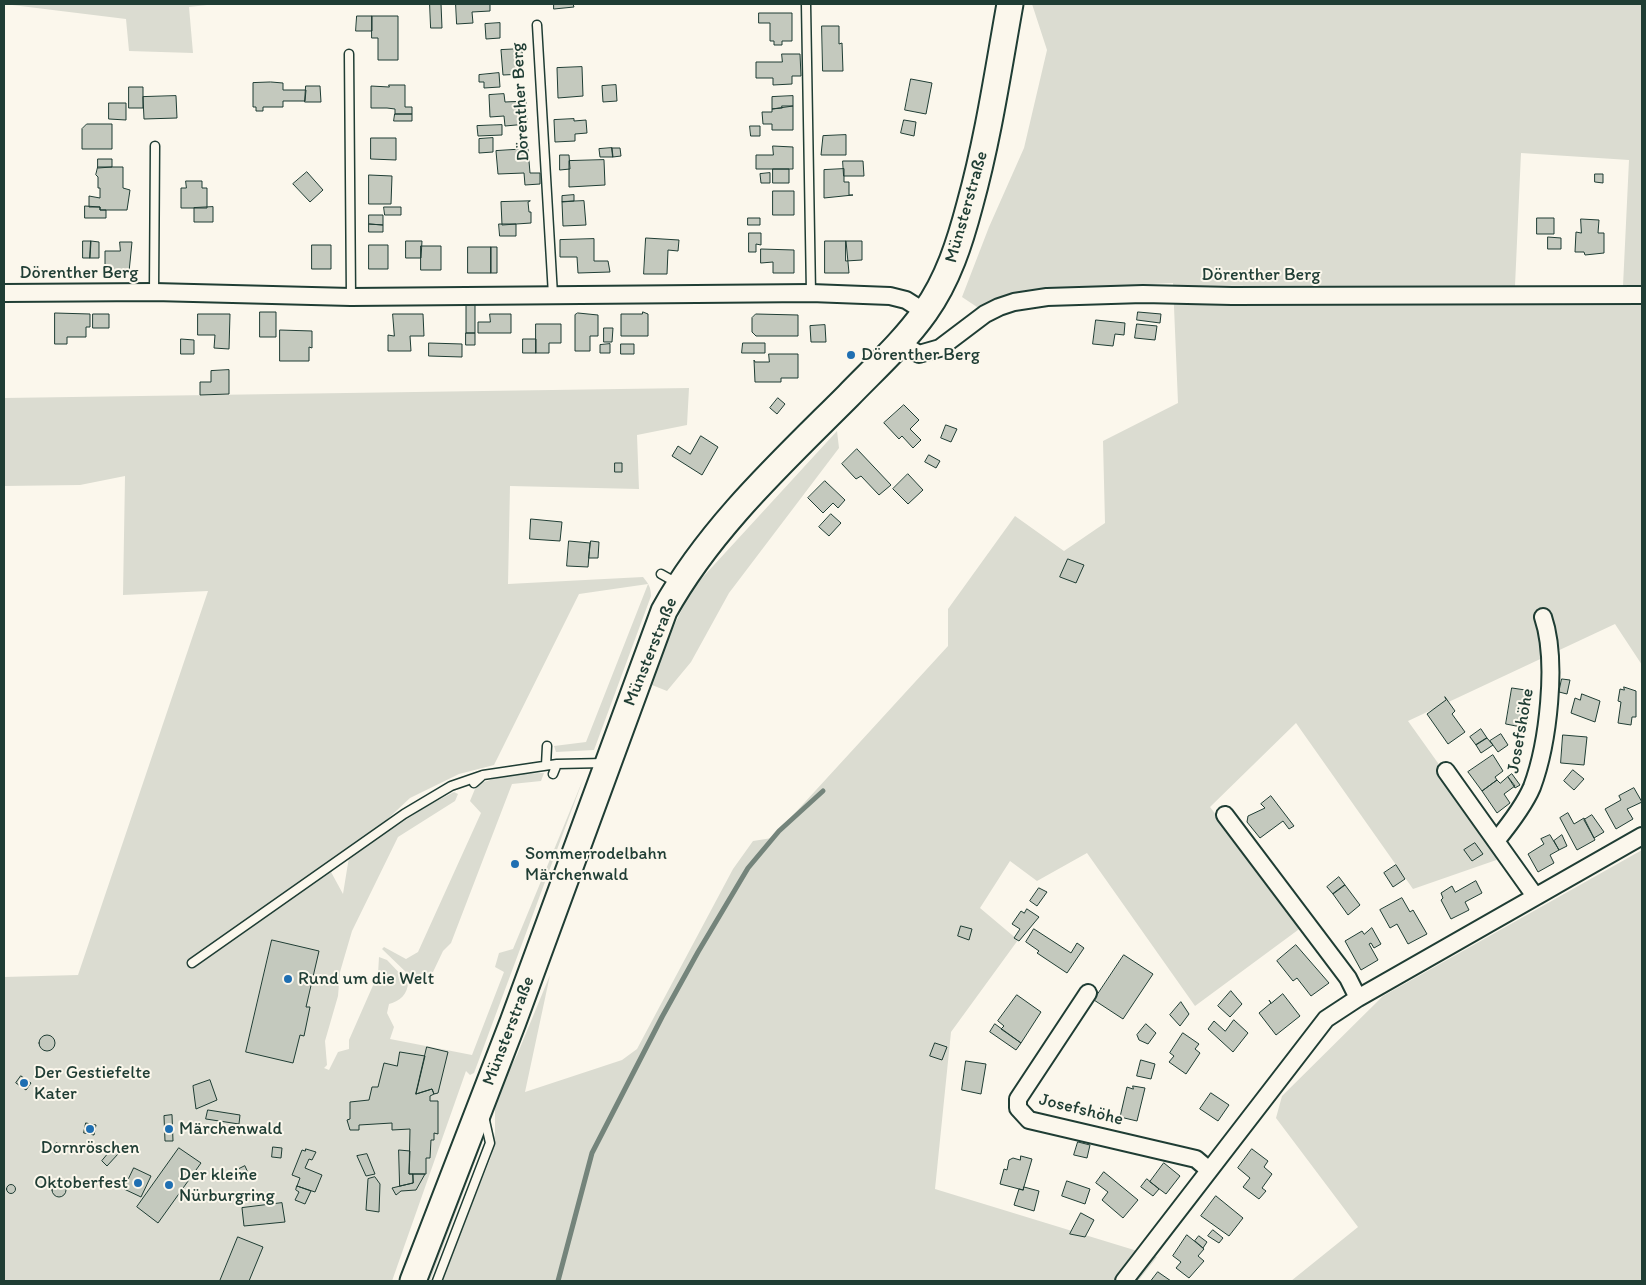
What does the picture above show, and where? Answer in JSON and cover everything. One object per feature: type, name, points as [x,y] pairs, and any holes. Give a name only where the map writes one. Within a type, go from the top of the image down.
[{"type":"main road","name":"Münsterstraße","points":[[413,1281],[481,1105],[664,611],[670,579],[706,545],[738,508],[899,342],[925,312],[950,267],[960,239],[978,174],[1010,4]]},
{"type":"street","name":"Dörenther Berg","points":[[4,293],[154,292],[351,297],[811,293],[890,296],[906,300],[925,312]]},
{"type":"street","name":"Dörenther Berg","points":[[899,342],[919,354],[940,348],[985,314],[999,306],[1046,297],[1143,294],[1232,296],[1642,295]]},
{"type":"street","name":"Josefshöhe","points":[[1496,841],[1513,820],[1532,788],[1542,754],[1551,674],[1550,646],[1543,617]]},
{"type":"street","points":[[1446,771],[1535,896]]},
{"type":"street","points":[[1225,815],[1348,978],[1358,998]]},
{"type":"street","points":[[1124,1281],[1326,1019],[1358,998],[1642,836]]},
{"type":"street","name":"Josefshöhe","points":[[1088,993],[1018,1099],[1018,1108],[1029,1120],[1186,1157],[1196,1160],[1209,1170]]},
{"type":"lane","points":[[806,4],[811,293]]},
{"type":"lane","name":"Dörenther Berg","points":[[537,25],[553,296]]},
{"type":"lane","points":[[349,54],[351,297]]},
{"type":"lane","name":"Dörenther Berg","points":[[154,292],[155,146]]},
{"type":"lane","points":[[546,765],[547,746]]},
{"type":"lane","points":[[192,963],[404,814],[451,786],[483,775],[546,765],[608,763]]},
{"type":"lane","points":[[553,774],[557,764]]},
{"type":"lane","points":[[474,783],[483,775]]},
{"type":"lane","points":[[437,1281],[490,1143],[489,1131],[481,1105]]},
{"type":"shaded area","points":[[4,4],[216,4],[189,7],[193,53],[129,51],[126,19]]},
{"type":"shaded area","points":[[1032,4],[1642,4],[1642,665],[1615,624],[1408,721],[1505,857],[1413,889],[1296,723],[1210,807],[1302,927],[1195,1006],[1087,853],[1037,881],[1010,861],[980,908],[1018,940],[951,1032],[935,1189],[1157,1257],[1138,1281],[441,1281],[491,1157],[495,1132],[495,1098],[517,1055],[550,975],[525,1092],[622,1060],[637,1049],[733,869],[753,841],[772,838],[948,646],[948,609],[1015,516],[1064,551],[1105,523],[1103,441],[1178,403],[1173,283],[1047,289],[1008,295],[980,309],[962,297],[989,227],[1024,148],[1047,50]],"holes":[[[1521,153],[1629,160],[1623,286],[1515,286]]]},
{"type":"shaded area","points":[[689,388],[687,425],[637,435],[639,489],[510,486],[508,584],[643,577],[648,583],[650,588],[651,596],[594,750],[556,752],[554,746],[586,742],[648,584],[579,594],[494,765],[459,774],[410,798],[331,872],[343,894],[349,857],[427,806],[454,792],[458,794],[455,801],[398,837],[352,931],[340,972],[338,996],[325,1041],[327,1065],[324,1068],[329,1070],[338,1052],[349,1049],[349,1040],[378,974],[379,957],[387,960],[408,982],[407,990],[403,996],[389,1004],[387,1013],[394,1027],[390,1039],[472,1055],[504,972],[495,967],[499,953],[513,949],[584,777],[474,1073],[470,1075],[466,1071],[392,1281],[4,1281],[4,977],[78,975],[208,591],[123,595],[125,476],[80,485],[4,486],[4,398]]},
{"type":"shaded area","points":[[837,431],[839,448],[729,593],[691,662],[667,691],[647,683],[691,590]]},
{"type":"shaded area","points":[[544,773],[541,781],[512,784],[451,943],[443,951],[433,972],[410,976],[382,949],[384,947],[406,959],[418,952],[481,813],[470,801],[477,784],[510,774]]},
{"type":"shaded area","points":[[1642,850],[1642,1281],[1291,1281],[1358,1227],[1276,1118],[1282,1096],[1383,996]]},
{"type":"shaded area","points":[[481,1136],[482,1143],[430,1281],[424,1281]]},
{"type":"building","points":[[430,4],[441,4],[442,28],[431,28]]},
{"type":"building","points":[[456,4],[490,4],[490,11],[472,12],[473,23],[457,24]]},
{"type":"building","points":[[554,4],[573,4],[574,7],[554,9]]},
{"type":"building","points":[[759,13],[792,13],[792,41],[782,41],[782,45],[774,45],[774,41],[770,41],[770,23],[759,23]]},
{"type":"building","points":[[357,16],[372,16],[372,31],[356,31]]},
{"type":"building","points":[[372,16],[398,16],[398,60],[378,60],[378,38],[372,38]]},
{"type":"building","points":[[500,23],[500,38],[486,39],[485,24]]},
{"type":"building","points":[[822,26],[839,26],[839,44],[842,43],[843,71],[823,71]]},
{"type":"building","points":[[522,49],[523,74],[503,75],[501,50]]},
{"type":"building","points":[[782,54],[800,54],[801,76],[792,76],[792,84],[773,85],[773,78],[756,78],[756,62],[782,62]]},
{"type":"building","points":[[582,67],[583,96],[558,98],[557,68]]},
{"type":"building","points":[[499,73],[500,87],[484,88],[484,82],[479,82],[479,75]]},
{"type":"building","points":[[911,79],[932,83],[926,114],[905,110]]},
{"type":"building","points":[[253,83],[283,83],[283,90],[306,90],[305,101],[283,101],[283,107],[263,107],[263,111],[256,111],[256,107],[253,107]]},
{"type":"building","points":[[389,85],[405,85],[405,107],[412,107],[412,114],[395,114],[395,109],[371,108],[371,86],[389,87]]},
{"type":"building","points":[[616,85],[617,101],[603,102],[602,86]]},
{"type":"building","points":[[306,86],[320,86],[321,102],[305,102]]},
{"type":"building","points":[[129,87],[143,87],[143,108],[129,108]]},
{"type":"building","points":[[504,94],[505,102],[526,101],[527,124],[505,126],[504,116],[490,117],[489,95]]},
{"type":"building","points":[[176,96],[177,118],[144,119],[143,97]]},
{"type":"building","points":[[793,96],[793,106],[772,109],[772,97]]},
{"type":"building","points":[[109,103],[126,103],[126,120],[109,119]]},
{"type":"building","points":[[782,106],[793,106],[793,130],[772,130],[772,124],[763,124],[762,112],[772,112],[772,109],[782,108]]},
{"type":"building","points":[[395,114],[412,114],[412,121],[394,121]]},
{"type":"building","points":[[574,119],[574,121],[586,120],[587,133],[575,134],[575,141],[555,142],[554,120]]},
{"type":"building","points":[[904,120],[916,122],[914,136],[901,133]]},
{"type":"building","points":[[87,124],[112,124],[112,149],[82,149],[82,129]]},
{"type":"building","points":[[502,125],[502,135],[478,136],[477,126]]},
{"type":"building","points":[[750,126],[760,126],[760,136],[751,136]]},
{"type":"building","points":[[846,135],[846,155],[821,155],[823,136]]},
{"type":"building","points":[[371,138],[396,138],[396,160],[371,159]]},
{"type":"building","points":[[493,138],[493,152],[479,153],[479,139]]},
{"type":"building","points":[[773,146],[793,147],[793,169],[756,169],[756,155],[773,155]]},
{"type":"building","points":[[612,148],[620,148],[621,156],[613,157]]},
{"type":"building","points":[[612,148],[613,157],[600,157],[599,149]]},
{"type":"building","points":[[528,149],[530,173],[540,173],[540,184],[525,185],[524,173],[498,174],[496,151]]},
{"type":"building","points":[[560,155],[569,155],[570,169],[560,170]]},
{"type":"building","points":[[98,159],[112,159],[112,167],[98,168]]},
{"type":"building","points":[[604,160],[605,185],[569,187],[569,161]]},
{"type":"building","points":[[843,161],[863,161],[864,176],[844,176]]},
{"type":"building","points":[[98,167],[123,167],[123,188],[130,190],[127,210],[100,210],[100,207],[89,207],[89,196],[100,198],[100,188],[98,188],[98,177],[96,175]]},
{"type":"building","points":[[773,169],[789,169],[789,183],[773,183]]},
{"type":"building","points":[[844,169],[844,182],[849,182],[849,195],[853,195],[824,198],[824,170]]},
{"type":"building","points":[[307,172],[323,190],[310,202],[293,184]]},
{"type":"building","points":[[770,173],[770,183],[761,183],[760,174]]},
{"type":"building","points":[[1595,174],[1603,174],[1603,183],[1595,182]]},
{"type":"building","points":[[369,175],[392,176],[391,204],[369,204]]},
{"type":"building","points":[[186,181],[202,181],[202,188],[207,188],[207,208],[181,208],[181,188],[186,188]]},
{"type":"building","points":[[773,191],[794,191],[794,215],[773,215]]},
{"type":"building","points":[[574,195],[574,201],[562,202],[562,196]]},
{"type":"building","points":[[530,201],[528,202],[529,212],[531,212],[531,223],[502,225],[501,202]]},
{"type":"building","points":[[584,201],[586,225],[563,226],[562,202]]},
{"type":"building","points":[[85,206],[100,207],[100,210],[106,210],[106,218],[85,218]]},
{"type":"building","points":[[213,207],[213,222],[194,222],[194,208]]},
{"type":"building","points":[[384,207],[401,207],[401,215],[385,215]]},
{"type":"building","points":[[369,215],[383,215],[383,225],[369,224]]},
{"type":"building","points":[[748,218],[760,218],[760,225],[748,225]]},
{"type":"building","points":[[1537,218],[1554,218],[1554,234],[1537,234]]},
{"type":"building","points":[[1581,219],[1599,220],[1598,233],[1604,233],[1604,253],[1585,255],[1584,252],[1575,252],[1576,232],[1581,233]]},
{"type":"building","points":[[369,224],[383,225],[383,232],[369,232]]},
{"type":"building","points":[[499,224],[516,224],[516,236],[500,236]]},
{"type":"building","points":[[749,233],[761,233],[761,245],[756,244],[756,252],[749,252]]},
{"type":"building","points":[[1548,237],[1561,238],[1561,249],[1548,249]]},
{"type":"building","points":[[646,238],[679,240],[678,251],[668,250],[667,274],[644,274]]},
{"type":"building","points":[[594,239],[594,261],[608,261],[610,272],[578,273],[577,257],[560,257],[560,240]]},
{"type":"building","points":[[83,241],[91,241],[90,258],[83,258]]},
{"type":"building","points":[[91,241],[99,242],[99,258],[90,258]]},
{"type":"building","points":[[406,241],[422,241],[421,258],[406,258]]},
{"type":"building","points":[[825,241],[846,241],[849,273],[825,273]]},
{"type":"building","points":[[846,241],[862,241],[862,260],[846,261]]},
{"type":"building","points":[[120,242],[132,242],[129,272],[105,272],[105,251],[120,251]]},
{"type":"building","points":[[312,245],[331,245],[331,269],[312,269]]},
{"type":"building","points":[[369,245],[388,245],[388,269],[369,269]]},
{"type":"building","points":[[421,246],[441,246],[441,270],[421,270]]},
{"type":"building","points":[[468,247],[491,247],[491,273],[468,273]]},
{"type":"building","points":[[491,247],[497,247],[497,273],[491,273]]},
{"type":"building","points":[[761,249],[794,250],[794,273],[773,273],[773,262],[761,263]]},
{"type":"building","points":[[475,303],[475,333],[466,333],[466,304]]},
{"type":"building","points":[[260,312],[276,312],[276,337],[260,337]]},
{"type":"building","points":[[643,312],[648,314],[648,336],[621,336],[621,314],[642,314]]},
{"type":"building","points":[[1138,312],[1161,314],[1160,323],[1137,320]]},
{"type":"building","points":[[55,313],[90,314],[90,327],[86,327],[86,337],[67,337],[67,344],[55,344]]},
{"type":"building","points":[[578,313],[598,315],[598,336],[590,336],[590,351],[575,351],[575,315]]},
{"type":"building","points":[[93,314],[109,314],[109,328],[93,328]]},
{"type":"building","points":[[198,314],[230,314],[229,349],[214,348],[215,335],[198,335]]},
{"type":"building","points":[[393,314],[423,314],[424,336],[410,336],[411,351],[388,351],[388,335],[394,336]]},
{"type":"building","points":[[490,314],[511,314],[511,333],[478,333],[478,322],[490,322]]},
{"type":"building","points":[[756,314],[798,315],[798,336],[756,336],[752,332],[752,318]]},
{"type":"building","points":[[1096,320],[1125,323],[1124,335],[1115,334],[1113,346],[1093,344]]},
{"type":"building","points":[[536,324],[561,324],[561,343],[549,343],[549,353],[536,353]]},
{"type":"building","points":[[1137,324],[1157,326],[1155,340],[1135,338]]},
{"type":"building","points":[[825,325],[826,342],[811,342],[810,326]]},
{"type":"building","points":[[604,328],[613,328],[612,342],[604,342]]},
{"type":"building","points":[[280,330],[312,331],[312,348],[309,347],[309,361],[280,361]]},
{"type":"building","points":[[466,333],[475,333],[475,345],[466,345]]},
{"type":"building","points":[[181,339],[194,340],[194,354],[181,354]]},
{"type":"building","points":[[523,339],[536,339],[536,353],[523,353]]},
{"type":"building","points":[[429,343],[462,344],[462,357],[429,356]]},
{"type":"building","points":[[743,343],[765,343],[765,353],[742,353]]},
{"type":"building","points":[[610,344],[610,353],[600,353],[600,345]]},
{"type":"building","points":[[621,344],[634,344],[634,354],[621,354]]},
{"type":"building","points":[[769,354],[798,354],[798,378],[781,378],[781,382],[755,382],[754,360],[755,362],[769,362]]},
{"type":"building","points":[[229,370],[229,394],[200,395],[200,382],[211,382],[211,371]]},
{"type":"building","points":[[778,398],[785,404],[777,414],[770,408]]},
{"type":"building","points":[[904,405],[919,420],[910,429],[921,440],[913,448],[902,436],[899,439],[884,423]]},
{"type":"building","points":[[946,425],[957,429],[951,442],[941,438]]},
{"type":"building","points":[[701,436],[718,447],[702,475],[672,456],[678,446],[690,454]]},
{"type":"building","points":[[857,449],[891,485],[879,495],[861,476],[856,479],[842,464]]},
{"type":"building","points":[[929,455],[940,461],[936,468],[925,462]]},
{"type":"building","points":[[615,463],[622,463],[622,472],[615,472]]},
{"type":"building","points":[[908,474],[923,490],[908,504],[893,489]]},
{"type":"building","points":[[825,481],[845,500],[838,508],[833,503],[823,513],[808,498]]},
{"type":"building","points":[[831,514],[841,523],[829,536],[819,527]]},
{"type":"building","points":[[531,519],[562,522],[560,541],[530,539]]},
{"type":"building","points":[[569,541],[590,543],[588,567],[567,566]]},
{"type":"building","points":[[591,541],[599,542],[598,558],[589,558]]},
{"type":"building","points":[[1068,559],[1084,565],[1076,583],[1060,577]]},
{"type":"building","points":[[1562,679],[1570,680],[1567,694],[1559,692]]},
{"type":"building","points":[[1624,687],[1636,691],[1636,717],[1632,717],[1631,725],[1618,723],[1621,702],[1618,701],[1620,689],[1624,690]]},
{"type":"building","points":[[1512,688],[1532,691],[1526,728],[1506,724]]},
{"type":"building","points":[[1582,694],[1600,701],[1595,722],[1571,713],[1575,698],[1580,700]]},
{"type":"building","points":[[1445,697],[1455,711],[1452,714],[1465,732],[1448,744],[1427,714],[1446,700]]},
{"type":"building","points":[[1481,729],[1487,738],[1476,745],[1470,737]]},
{"type":"building","points":[[1501,734],[1508,745],[1498,752],[1490,741]]},
{"type":"building","points":[[1563,735],[1587,737],[1584,765],[1561,763]]},
{"type":"building","points":[[1487,738],[1493,745],[1481,753],[1476,745]]},
{"type":"building","points":[[1493,755],[1503,771],[1495,777],[1497,780],[1482,791],[1468,772]]},
{"type":"building","points":[[1573,770],[1584,779],[1574,790],[1564,781]]},
{"type":"building","points":[[1512,774],[1520,785],[1515,788],[1508,777]]},
{"type":"building","points":[[1508,777],[1515,786],[1504,794],[1510,803],[1497,813],[1482,791],[1497,780],[1500,783]]},
{"type":"building","points":[[1634,788],[1642,802],[1627,809],[1633,819],[1616,829],[1605,809],[1621,800],[1619,796]]},
{"type":"building","points":[[1271,796],[1294,826],[1289,829],[1283,821],[1260,838],[1247,822],[1248,816],[1265,808],[1261,804]]},
{"type":"building","points":[[1568,813],[1574,824],[1584,818],[1595,840],[1577,850],[1560,818]]},
{"type":"building","points":[[1592,815],[1604,832],[1594,838],[1584,820]]},
{"type":"building","points":[[1550,835],[1559,850],[1550,855],[1554,863],[1538,872],[1528,854],[1544,844],[1541,839]]},
{"type":"building","points":[[1562,835],[1567,846],[1559,850],[1554,841]]},
{"type":"building","points":[[1475,843],[1483,854],[1472,861],[1464,850]]},
{"type":"building","points":[[1396,865],[1405,879],[1393,887],[1384,873]]},
{"type":"building","points":[[1339,877],[1345,885],[1333,894],[1327,887]]},
{"type":"building","points":[[1476,881],[1482,893],[1465,902],[1469,910],[1451,919],[1441,900],[1443,898],[1441,893],[1452,886],[1455,892]]},
{"type":"building","points":[[1345,885],[1360,905],[1348,915],[1333,894]]},
{"type":"building","points":[[1039,888],[1047,892],[1037,906],[1030,901]]},
{"type":"building","points":[[1402,898],[1410,912],[1413,910],[1427,934],[1408,944],[1397,924],[1390,928],[1380,910]]},
{"type":"building","points":[[1027,909],[1039,917],[1019,941],[1014,938],[1020,929],[1012,924],[1021,911],[1024,913]]},
{"type":"building","points":[[961,926],[972,929],[969,940],[958,936]]},
{"type":"building","points":[[1372,928],[1381,944],[1374,948],[1371,943],[1369,944],[1378,960],[1361,970],[1345,941],[1362,931],[1364,934]]},
{"type":"building","points":[[1034,929],[1071,953],[1077,943],[1084,948],[1067,973],[1037,953],[1039,951],[1026,942]]},
{"type":"building","name":"Rund um die Welt","points":[[272,940],[319,951],[306,1007],[310,1007],[304,1036],[300,1035],[293,1063],[246,1052]]},
{"type":"building","points":[[1296,945],[1329,983],[1311,996],[1297,978],[1293,981],[1277,961]]},
{"type":"building","points":[[1124,955],[1153,974],[1123,1019],[1094,1000]]},
{"type":"building","points":[[1231,991],[1242,1004],[1230,1017],[1218,1006]]},
{"type":"building","points":[[1283,994],[1300,1016],[1276,1035],[1259,1013]]},
{"type":"building","points":[[1017,995],[1041,1012],[1021,1043],[1001,1029],[1004,1026],[998,1021]]},
{"type":"building","points":[[1181,1002],[1189,1014],[1180,1026],[1170,1015]]},
{"type":"building","points":[[1234,1020],[1248,1033],[1233,1052],[1208,1029],[1214,1021],[1225,1031]]},
{"type":"building","points":[[995,1024],[1021,1043],[1016,1050],[990,1032]]},
{"type":"building","points":[[1146,1024],[1156,1033],[1148,1044],[1139,1040],[1137,1035]]},
{"type":"building","points":[[1183,1033],[1199,1044],[1195,1049],[1200,1053],[1186,1074],[1169,1062],[1174,1056],[1170,1053]]},
{"type":"building","points":[[47,1035],[55,1043],[47,1051],[39,1043]]},
{"type":"building","points":[[935,1043],[947,1047],[942,1060],[930,1056]]},
{"type":"building","points":[[427,1047],[448,1052],[438,1093],[434,1094],[432,1089],[416,1094]]},
{"type":"building","points":[[400,1052],[425,1056],[416,1094],[432,1089],[434,1094],[430,1096],[430,1101],[438,1101],[438,1134],[434,1133],[434,1140],[431,1140],[430,1158],[426,1158],[426,1174],[409,1174],[410,1129],[392,1130],[392,1123],[359,1125],[359,1130],[350,1130],[347,1120],[350,1119],[350,1102],[369,1100],[372,1087],[378,1087],[384,1063],[397,1066]]},
{"type":"building","points":[[1141,1060],[1155,1064],[1151,1079],[1137,1076]]},
{"type":"building","points":[[966,1061],[986,1064],[981,1094],[962,1090]]},
{"type":"building","name":"Der Gestiefelte Kater","points":[[21,1076],[31,1083],[26,1090],[16,1083]]},
{"type":"building","points":[[210,1080],[217,1100],[196,1109],[193,1086]]},
{"type":"building","points":[[1133,1086],[1145,1088],[1137,1121],[1120,1117],[1127,1087],[1133,1089]]},
{"type":"building","points":[[1211,1093],[1229,1105],[1218,1121],[1200,1109]]},
{"type":"building","points":[[208,1110],[240,1115],[239,1124],[206,1119]]},
{"type":"building","name":"Märchenwald","points":[[172,1115],[173,1141],[165,1141],[164,1116]]},
{"type":"building","name":"Dornröschen","points":[[86,1123],[96,1125],[94,1135],[84,1133]]},
{"type":"building","points":[[1078,1142],[1090,1145],[1087,1158],[1074,1155]]},
{"type":"building","points":[[57,1143],[62,1148],[55,1154],[50,1150]]},
{"type":"building","points":[[273,1147],[282,1148],[281,1158],[272,1157]]},
{"type":"building","name":"Der kleine Nürburgring","points":[[179,1148],[201,1163],[158,1223],[137,1207]]},
{"type":"building","points":[[112,1149],[118,1154],[107,1166],[102,1161]]},
{"type":"building","points":[[306,1149],[316,1152],[312,1160],[309,1159],[305,1168],[322,1175],[315,1192],[297,1186],[300,1178],[292,1175],[302,1150],[305,1151]]},
{"type":"building","points":[[1252,1149],[1268,1161],[1264,1167],[1272,1174],[1262,1188],[1266,1191],[1259,1199],[1243,1187],[1250,1178],[1238,1168]]},
{"type":"building","points":[[399,1150],[410,1151],[409,1174],[413,1174],[413,1183],[400,1186]]},
{"type":"building","points":[[367,1154],[375,1174],[366,1176],[357,1156]]},
{"type":"building","points":[[1021,1156],[1032,1159],[1023,1190],[1000,1184],[1004,1169],[1007,1170],[1009,1160],[1013,1158],[1020,1160]]},
{"type":"building","points":[[1164,1163],[1180,1176],[1166,1194],[1150,1182]]},
{"type":"building","points":[[245,1166],[249,1175],[240,1178],[237,1170]]},
{"type":"building","name":"Oktoberfest","points":[[134,1168],[151,1176],[141,1197],[124,1189]]},
{"type":"building","points":[[1104,1172],[1138,1200],[1123,1218],[1102,1200],[1108,1192],[1096,1183]]},
{"type":"building","points":[[413,1174],[425,1174],[416,1190],[401,1191],[396,1195],[392,1188],[413,1183]]},
{"type":"building","points":[[375,1177],[380,1184],[379,1212],[366,1210],[368,1179]]},
{"type":"building","points":[[1147,1179],[1159,1189],[1153,1196],[1141,1187]]},
{"type":"building","points":[[1067,1181],[1090,1189],[1085,1204],[1062,1196]]},
{"type":"building","points":[[56,1183],[62,1183],[66,1190],[62,1197],[56,1197],[52,1193],[52,1187]]},
{"type":"building","points":[[11,1184],[16,1189],[11,1194],[6,1189]]},
{"type":"building","points":[[297,1186],[311,1191],[305,1204],[295,1200],[299,1192],[296,1190]]},
{"type":"building","points":[[1024,1187],[1039,1191],[1034,1211],[1014,1205],[1019,1189],[1023,1190]]},
{"type":"building","points":[[1216,1196],[1243,1218],[1229,1236],[1201,1216]]},
{"type":"building","points":[[282,1203],[285,1222],[244,1226],[242,1208]]},
{"type":"building","points":[[1081,1213],[1094,1220],[1085,1237],[1070,1234]]},
{"type":"building","points":[[1213,1230],[1223,1238],[1219,1243],[1208,1236]]},
{"type":"building","points":[[1187,1235],[1204,1249],[1198,1256],[1204,1261],[1189,1278],[1176,1268],[1181,1262],[1173,1256]]},
{"type":"building","points":[[1199,1236],[1207,1242],[1203,1248],[1195,1241]]},
{"type":"building","points":[[238,1237],[263,1247],[249,1281],[220,1281]]},
{"type":"building","points":[[1158,1272],[1171,1281],[1151,1281]]},
{"type":"waterway","points":[[558,1281],[592,1153],[662,1017],[748,868],[779,831],[823,791]]},
{"type":"place","name":"Dörenther Berg","points":[[851,355]]},
{"type":"place","name":"Sommerrodelbahn Märchenwald","points":[[515,864]]},
{"type":"place","name":"Rund um die Welt","points":[[288,979]]},
{"type":"place","name":"Der Gestiefelte Kater","points":[[24,1083]]},
{"type":"place","name":"Dornröschen","points":[[90,1129]]},
{"type":"place","name":"Märchenwald","points":[[169,1129]]},
{"type":"place","name":"Oktoberfest","points":[[138,1183]]},
{"type":"place","name":"Der kleine Nürburgring","points":[[169,1185]]}]
